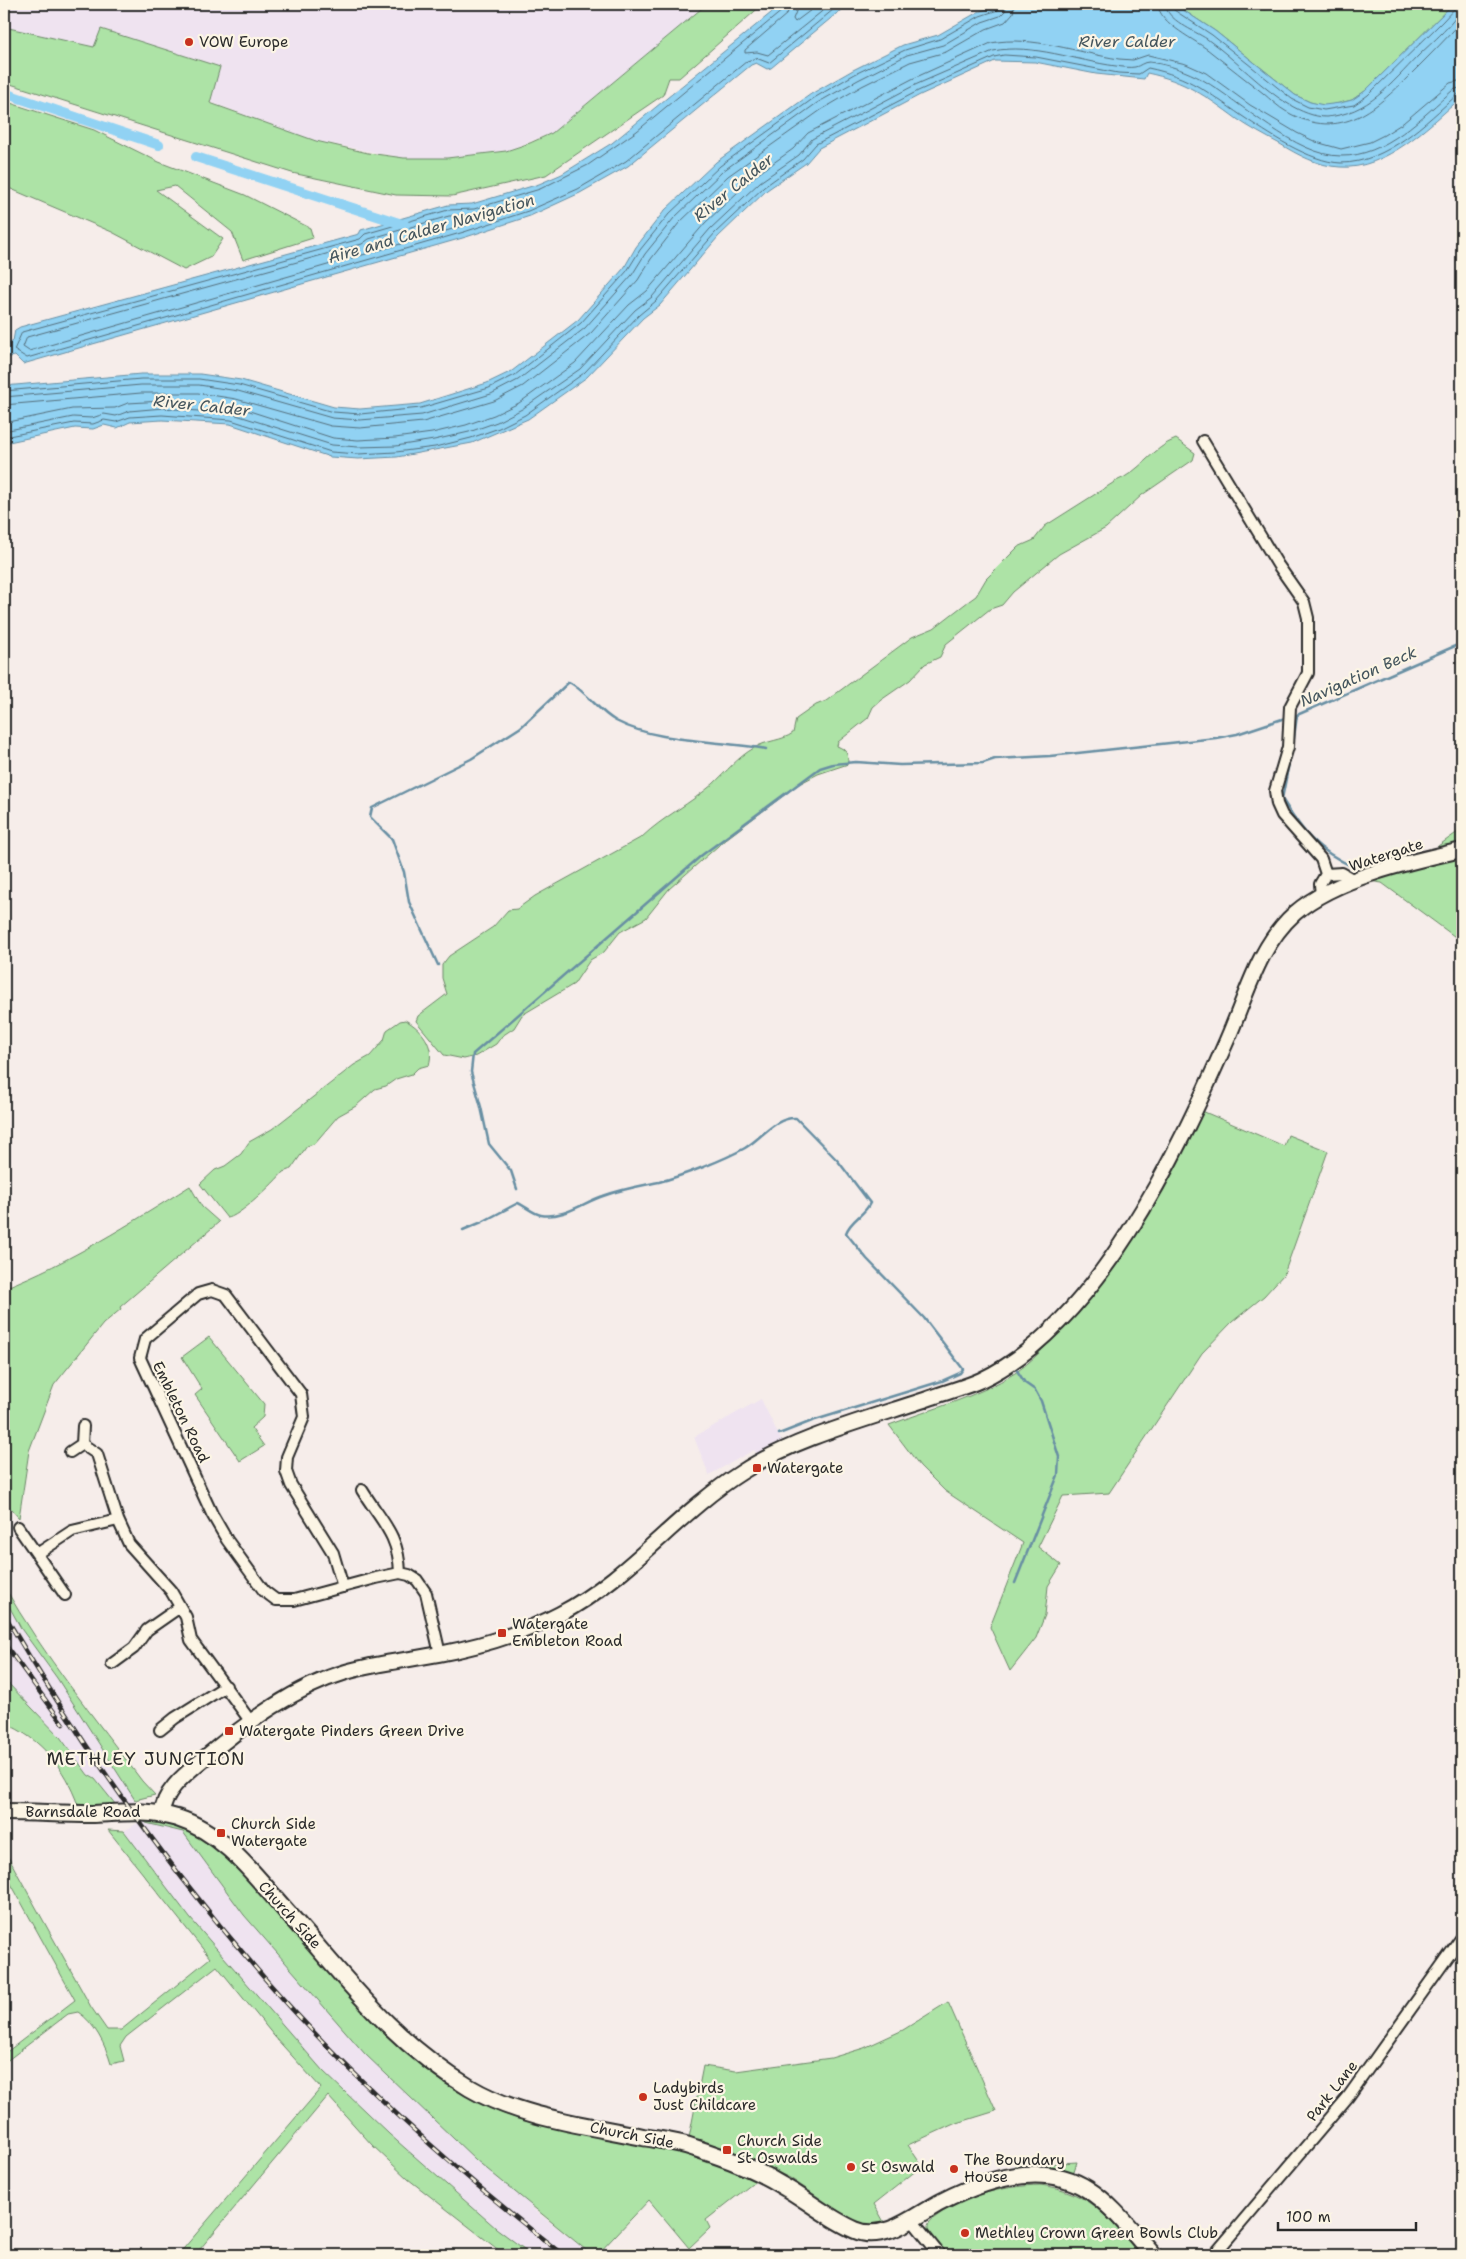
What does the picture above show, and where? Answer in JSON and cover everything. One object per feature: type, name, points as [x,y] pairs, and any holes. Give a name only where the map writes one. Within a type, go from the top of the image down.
[{"type":"main road","name":"Watergate","points":[[162,1813],[164,1799],[174,1786],[251,1722],[306,1688],[332,1676],[352,1670],[440,1654],[502,1639],[533,1627],[584,1600],[708,1496],[742,1472],[774,1454],[832,1431],[978,1382],[1000,1369],[1053,1327],[1083,1295],[1115,1253],[1200,1101],[1267,945],[1295,914],[1321,896],[1356,881],[1409,863],[1462,850]]},
{"type":"main road","name":"Barnsdale Road","points":[[4,1812],[162,1813]]},
{"type":"main road","name":"Church Side","points":[[162,1813],[191,1823],[222,1842],[243,1862],[402,2039],[436,2066],[474,2090],[513,2106],[570,2122],[690,2146],[742,2164],[771,2179],[861,2233],[884,2232],[951,2197],[989,2182],[1027,2175],[1066,2179],[1089,2190],[1102,2200],[1153,2255]]},
{"type":"street","points":[[1203,441],[1278,566],[1304,602],[1308,618],[1308,673],[1290,707],[1288,746],[1275,791],[1277,804],[1282,815],[1321,859],[1326,874],[1320,884],[1321,896]]},
{"type":"street","points":[[1326,874],[1342,873],[1356,881]]},
{"type":"street","name":"Embleton Road","points":[[343,1587],[333,1553],[291,1485],[286,1471],[287,1457],[304,1417],[301,1394],[226,1295],[212,1290],[205,1290],[145,1339],[140,1351],[141,1364],[164,1407],[212,1514],[227,1540],[264,1591],[276,1600],[294,1600],[400,1574]]},
{"type":"street","points":[[82,1444],[83,1426]]},
{"type":"street","points":[[70,1452],[82,1444]]},
{"type":"street","points":[[82,1444],[97,1454],[118,1520],[129,1544],[170,1591],[186,1617],[191,1640],[251,1722]]},
{"type":"street","points":[[362,1490],[395,1540],[400,1553],[400,1574],[417,1580],[426,1593],[440,1654]]},
{"type":"street","points":[[37,1554],[72,1531],[118,1520]]},
{"type":"street","points":[[18,1527],[65,1595]]},
{"type":"street","points":[[112,1664],[134,1648],[147,1630],[180,1607]]},
{"type":"street","points":[[160,1730],[175,1718],[226,1686]]},
{"type":"street","name":"Park Lane","points":[[1214,2255],[1348,2097],[1462,1937]]},
{"type":"street","points":[[911,2219],[940,2255]]},
{"type":"shaded area","points":[[4,4],[707,4],[552,133],[506,151],[447,158],[404,158],[316,141],[210,102],[219,67],[102,29],[94,47],[4,27]]},
{"type":"shaded area","points":[[761,1399],[782,1442],[757,1454],[754,1450],[709,1475],[694,1437]]},
{"type":"shaded area","points":[[4,1597],[22,1630],[57,1678],[135,1800],[132,1803],[116,1805],[95,1779],[88,1775],[60,1737],[4,1679]]},
{"type":"shaded area","points":[[143,1820],[146,1823],[183,1832],[244,1915],[537,2212],[592,2255],[532,2255],[496,2228],[389,2134],[322,2071],[190,1918],[124,1831]]},
{"type":"green space","points":[[707,4],[763,4],[679,78],[669,78],[663,95],[546,175],[452,196],[396,195],[292,173],[4,82],[4,27],[94,47],[101,29],[220,67],[210,103],[316,141],[368,153],[404,158],[447,158],[506,151],[552,133]]},
{"type":"green space","points":[[1174,4],[1254,4],[1265,10],[1279,4],[1453,4],[1365,91],[1352,100],[1324,106],[1295,95],[1215,31]]},
{"type":"green space","points":[[4,101],[94,130],[159,162],[245,195],[310,228],[313,238],[243,260],[232,232],[175,186],[156,190],[223,239],[211,257],[184,270],[112,232],[4,186]]},
{"type":"green space","points":[[1176,439],[1195,453],[1193,460],[1142,495],[1106,528],[1059,554],[1013,592],[1002,605],[990,609],[946,644],[940,657],[925,664],[910,680],[881,700],[873,707],[868,718],[838,742],[837,746],[846,753],[848,764],[818,774],[799,784],[726,839],[669,889],[646,918],[620,932],[604,952],[590,960],[574,984],[522,1015],[514,1028],[502,1036],[496,1044],[476,1056],[464,1059],[444,1055],[416,1021],[418,1016],[447,994],[442,978],[442,965],[449,956],[493,927],[508,910],[517,909],[535,896],[642,837],[713,784],[737,760],[748,752],[759,745],[784,738],[793,733],[796,719],[816,705],[826,701],[912,637],[934,628],[976,596],[986,579],[1018,547],[1034,540],[1045,526],[1132,472],[1160,448]]},
{"type":"green space","points":[[1462,829],[1462,845],[1439,850],[1438,846]]},
{"type":"green space","points":[[1462,857],[1462,942],[1382,883],[1369,881],[1392,872]]},
{"type":"green space","points":[[405,1020],[417,1028],[426,1039],[430,1051],[429,1065],[418,1068],[412,1074],[396,1079],[386,1086],[375,1089],[356,1106],[338,1116],[314,1144],[307,1146],[291,1169],[283,1172],[248,1206],[227,1218],[200,1184],[215,1170],[225,1166],[241,1154],[249,1142],[272,1129],[354,1065],[370,1056],[384,1040],[387,1030],[400,1021]]},
{"type":"green space","points":[[1202,1111],[1284,1146],[1288,1135],[1328,1151],[1284,1274],[1264,1296],[1232,1322],[1202,1353],[1109,1493],[1063,1496],[1038,1547],[1061,1565],[1048,1586],[1045,1615],[1036,1638],[1010,1671],[990,1627],[1023,1543],[945,1491],[920,1466],[889,1425],[986,1389],[1021,1369],[1047,1345],[1080,1310],[1121,1257],[1156,1201]]},
{"type":"green space","points":[[190,1186],[202,1207],[219,1222],[120,1307],[121,1309],[103,1324],[54,1385],[29,1451],[19,1518],[4,1501],[4,1288],[76,1254]]},
{"type":"green space","points":[[209,1337],[264,1404],[263,1417],[251,1428],[264,1446],[240,1461],[195,1395],[202,1389],[182,1357]]},
{"type":"green space","points":[[4,1586],[35,1637],[142,1781],[155,1795],[135,1800],[57,1678],[22,1630],[4,1597]]},
{"type":"green space","points":[[4,1679],[60,1737],[88,1775],[95,1779],[116,1805],[78,1805],[66,1778],[50,1755],[29,1737],[4,1723]]},
{"type":"green space","points":[[143,1820],[157,1821],[182,1829],[204,1840],[226,1856],[236,1865],[366,2014],[410,2056],[459,2092],[486,2107],[516,2118],[566,2131],[644,2144],[694,2155],[724,2165],[757,2180],[706,2220],[710,2228],[689,2248],[649,2200],[597,2255],[592,2255],[476,2160],[365,2054],[244,1915],[183,1832],[146,1823]]},
{"type":"green space","points":[[108,1830],[124,1831],[190,1918],[323,2071],[389,2134],[496,2228],[532,2255],[505,2255],[408,2179],[372,2145],[328,2096],[195,2255],[178,2255],[321,2088],[274,2036],[217,1966],[126,2037],[120,2046],[124,2061],[111,2064],[99,2035],[84,2016],[78,2012],[68,2014],[4,2063],[4,2054],[75,2000],[4,1871],[4,1854],[6,1853],[91,2007],[107,2030],[121,2030],[210,1958]]},
{"type":"green space","points":[[948,2002],[996,2111],[954,2124],[908,2145],[922,2166],[874,2204],[884,2222],[870,2225],[855,2222],[790,2178],[726,2149],[689,2138],[703,2066],[736,2071],[831,2058],[864,2048],[903,2030]]},
{"type":"green space","points":[[1077,2162],[1074,2171],[1070,2173],[1016,2168],[1015,2166]]},
{"type":"green space","points":[[1040,2185],[1058,2188],[1073,2194],[1098,2209],[1141,2255],[945,2255],[929,2234],[928,2226],[931,2220],[952,2206],[988,2192]]},
{"type":"water","points":[[782,4],[848,4],[771,68],[767,69],[756,63],[751,65],[628,166],[580,193],[530,216],[466,237],[23,364],[15,356],[4,358],[4,348],[13,341],[15,330],[20,327],[359,234],[361,230],[448,205],[472,204],[539,184],[562,174],[612,143]]},
{"type":"water","name":"River Calder","points":[[1002,4],[1174,4],[1215,31],[1295,95],[1310,102],[1324,105],[1352,100],[1365,91],[1453,4],[1462,4],[1462,97],[1422,132],[1390,154],[1374,162],[1340,167],[1324,165],[1301,156],[1247,126],[1195,90],[1161,76],[1147,73],[1144,79],[1096,74],[1035,62],[995,61],[920,95],[819,148],[806,163],[767,190],[718,237],[660,305],[643,318],[587,377],[528,419],[472,443],[397,457],[358,459],[330,457],[230,424],[162,420],[130,422],[117,428],[104,425],[93,429],[75,428],[4,443],[4,386],[141,374],[200,374],[241,380],[334,407],[360,409],[420,404],[487,383],[512,371],[578,320],[624,268],[636,247],[665,210],[716,162],[811,94],[853,70],[903,45],[938,35],[978,12]]},
{"type":"waterway","name":"Aire and Calder Navigation","points":[[4,93],[159,145]]},
{"type":"waterway","points":[[196,157],[405,225]]},
{"type":"waterway","name":"Navigation Beck","points":[[1293,745],[1297,715],[1462,643]]},
{"type":"waterway","points":[[438,965],[409,902],[404,872],[392,839],[370,817],[372,808],[471,759],[521,727],[569,682],[610,717],[633,728],[670,737],[766,749]]},
{"type":"waterway","points":[[517,1189],[511,1171],[489,1144],[471,1072],[473,1054],[702,855],[820,768],[833,764],[856,762],[900,765],[983,763],[995,759],[1050,756],[1216,738],[1237,734],[1285,718]]},
{"type":"waterway","name":"Navigation Beck","points":[[1291,753],[1282,799],[1304,831],[1320,847],[1353,867]]},
{"type":"waterway","points":[[463,1230],[518,1203],[538,1214],[557,1215],[610,1194],[679,1176],[736,1153],[751,1144],[775,1124],[796,1118],[838,1161],[870,1203],[851,1224],[846,1233],[867,1259],[924,1318],[963,1369],[960,1373],[942,1381],[812,1421],[779,1434]]},
{"type":"waterway","points":[[1015,1583],[1058,1475],[1059,1457],[1041,1401],[1035,1390],[1025,1383],[1016,1369]]},
{"type":"railway","points":[[4,1614],[63,1710],[127,1804],[195,1894],[267,1981],[335,2055],[408,2125],[523,2224],[563,2255]]},
{"type":"railway","points":[[4,1643],[63,1724]]},
{"type":"place","name":"VOW Europe","points":[[189,42]]},
{"type":"place","name":"Watergate","points":[[757,1468]]},
{"type":"place","name":"Watergate Embleton Road","points":[[502,1633]]},
{"type":"place","name":"Watergate Pinders Green Drive","points":[[229,1731]]},
{"type":"place","name":"Church Side Watergate","points":[[221,1833]]},
{"type":"place","name":"Ladybirds Just Childcare","points":[[643,2097]]},
{"type":"place","name":"Church Side St Oswalds","points":[[727,2150]]},
{"type":"place","name":"St Oswald","points":[[851,2167]]},
{"type":"place","name":"The Boundary House","points":[[954,2169]]},
{"type":"place","name":"Methley Crown Green Bowls Club","points":[[965,2233]]},
{"type":"district","name":"METHLEY JUNCTION","points":[[146,1759]]}]
